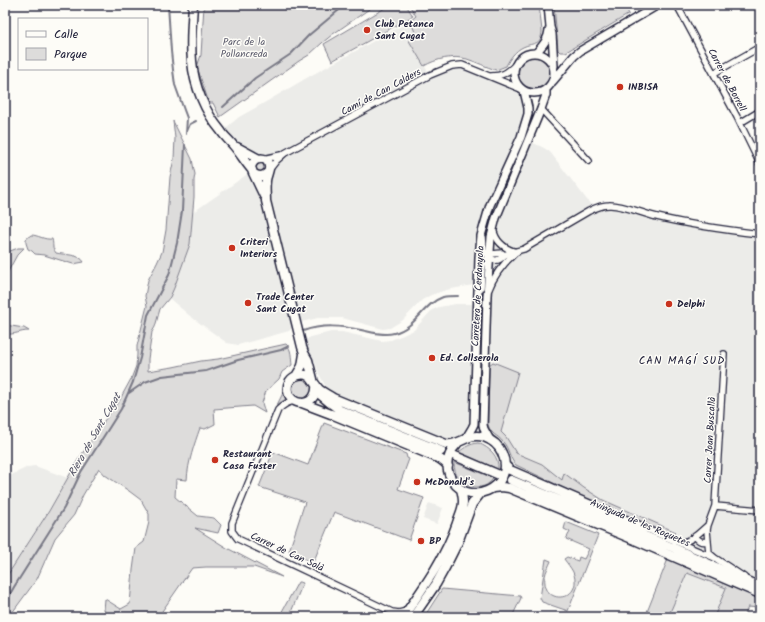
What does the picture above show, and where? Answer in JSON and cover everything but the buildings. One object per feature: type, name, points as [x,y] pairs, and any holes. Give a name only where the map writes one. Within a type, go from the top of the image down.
[{"type":"main road","points":[[193,5],[192,60],[196,83],[202,100],[221,132],[253,171],[258,176],[261,176],[268,171]]},
{"type":"main road","points":[[232,144],[267,161],[268,171],[265,186],[266,201]]},
{"type":"main road","points":[[261,159],[254,161],[252,164],[253,171],[266,201],[303,350],[308,360],[315,385],[313,398],[301,402]]},
{"type":"main road","points":[[303,350],[302,366],[296,376],[288,384],[289,396],[440,459],[448,466]]},
{"type":"main road","points":[[296,376],[306,375],[330,403],[340,410]]},
{"type":"main road","points":[[315,385],[333,398],[345,403],[446,444],[457,444]]},
{"type":"main road","points":[[301,402],[340,410],[441,451]]},
{"type":"main road","points":[[478,436],[490,440],[502,452],[504,458],[505,465],[501,479],[496,486],[480,494],[470,493],[461,489],[453,481],[449,473],[448,461],[450,452],[457,444],[466,438],[478,436]]},
{"type":"main road","points":[[455,456],[497,474]]},
{"type":"main road","points":[[505,465],[510,470],[644,528]]},
{"type":"main road","name":"Avinguda de les Roquetes","points":[[510,480],[674,548],[760,586]]},
{"type":"main road","points":[[493,488],[509,488],[760,594]]},
{"type":"main road","points":[[408,615],[449,543],[463,505],[463,495],[461,489]]},
{"type":"main road","points":[[408,615],[436,584],[458,542],[472,504],[480,494]]},
{"type":"street","points":[[548,5],[552,34],[554,69],[553,80]]},
{"type":"street","points":[[515,65],[514,78],[517,84],[523,90],[538,93],[550,85],[580,51],[658,5]]},
{"type":"street","name":"Carrer de Borrell","points":[[677,5],[760,163]]},
{"type":"street","points":[[536,53],[546,42],[550,27]]},
{"type":"street","points":[[714,73],[760,47]]},
{"type":"street","points":[[488,76],[500,76],[510,70],[524,55],[530,53],[542,54],[548,58],[554,69]]},
{"type":"street","name":"Camí de Can Calders","points":[[268,171],[285,153],[445,68],[462,65],[523,90]]},
{"type":"street","name":"Carretera de Cerdanyola","points":[[490,440],[483,425],[487,296],[491,238],[496,218],[541,110],[546,95],[546,89]]},
{"type":"street","name":"Carretera de Cerdanyola","points":[[466,438],[474,424],[475,354],[481,236],[490,205],[526,123],[528,108],[523,90]]},
{"type":"street","points":[[541,110],[589,161]]},
{"type":"street","points":[[740,123],[760,111]]},
{"type":"street","name":"Camí de Can Calders","points":[[261,159],[285,153]]},
{"type":"street","points":[[487,296],[494,277],[503,265],[517,252],[589,211],[599,207],[618,205],[655,217],[677,222],[760,234]]},
{"type":"street","points":[[493,228],[500,244],[517,252]]},
{"type":"street","points":[[483,230],[484,251],[489,257]]},
{"type":"street","points":[[478,295],[481,290],[482,268],[484,262],[492,254],[502,253],[504,255],[517,252]]},
{"type":"street","name":"Carrer Joan Buscallà","points":[[715,558],[709,553],[707,530],[715,506],[724,354]]},
{"type":"street","name":"Carrer de Can Solà","points":[[301,402],[288,402],[281,406],[278,410],[232,523],[232,531],[238,539],[392,612],[408,615]]},
{"type":"street","points":[[715,506],[760,510]]},
{"type":"street","name":"Carrer Joan Buscallà","points":[[680,543],[695,536],[708,525]]},
{"type":"street","points":[[644,528],[715,558],[760,586]]},
{"type":"street","points":[[695,536],[698,540],[708,541]]},
{"type":"shaded area","points":[[410,21],[416,34],[408,39],[430,75],[462,65],[521,89],[528,108],[521,137],[550,152],[594,209],[609,205],[655,217],[760,234],[760,587],[675,548],[644,528],[510,470],[504,458],[486,438],[451,444],[345,403],[328,391],[319,374],[315,362],[301,342],[311,337],[331,332],[342,332],[382,341],[391,340],[414,330],[432,310],[439,307],[456,304],[472,304],[473,285],[446,290],[431,295],[422,300],[403,320],[390,328],[383,329],[342,318],[318,318],[297,323],[289,331],[238,345],[227,343],[190,316],[170,299],[190,244],[192,213],[249,173],[261,178],[270,165],[252,170],[221,132],[239,117]]},
{"type":"shaded area","points":[[35,466],[68,478],[49,511],[5,579],[5,478],[28,467]]},
{"type":"shaded area","name":"BP","points":[[429,503],[443,508],[437,524],[423,519]]},
{"type":"shaded area","points":[[687,573],[726,588],[714,617],[668,617]]},
{"type":"green space","name":"Parc de la Pollancreda","points":[[204,5],[375,5],[333,34],[309,55],[220,117],[213,103],[209,103],[197,67],[201,55]]},
{"type":"green space","name":"Club Petanca Sant Cugat","points":[[390,5],[406,5],[413,16],[332,61],[324,44]]},
{"type":"green space","points":[[409,5],[539,5],[542,31],[541,36],[536,43],[523,47],[518,51],[506,66],[496,70],[467,59],[456,57],[434,61],[424,66],[408,39],[416,34],[410,21],[416,16]]},
{"type":"green space","points":[[554,5],[624,5],[629,14],[566,52],[560,52],[558,50]]},
{"type":"green space","points":[[531,57],[537,57],[546,61],[550,73],[546,85],[537,89],[531,89],[522,85],[518,76],[518,70],[522,61]]},
{"type":"green space","points":[[173,121],[192,159],[195,174],[190,244],[174,288],[170,297],[160,309],[152,332],[148,359],[148,371],[218,359],[286,344],[290,351],[292,365],[282,372],[279,379],[266,391],[262,403],[265,413],[253,406],[214,409],[215,424],[205,429],[200,428],[190,460],[187,480],[176,479],[175,497],[198,516],[214,518],[221,525],[218,533],[195,528],[227,548],[282,577],[254,567],[192,568],[158,617],[108,617],[104,610],[105,599],[121,609],[130,604],[136,548],[144,542],[149,522],[149,514],[141,500],[105,475],[99,468],[83,495],[74,515],[55,538],[37,579],[9,617],[5,617],[5,579],[49,511],[78,460],[119,401],[136,366],[137,346],[147,306],[145,296],[148,280],[162,252],[166,230],[170,177],[174,159],[175,138]]},
{"type":"green space","points":[[258,162],[262,162],[265,167],[262,172],[258,172],[255,169],[255,165]]},
{"type":"green space","points":[[31,235],[52,239],[53,247],[56,253],[76,256],[84,262],[73,264],[44,255],[35,254],[28,249],[26,243],[26,239]]},
{"type":"green space","points":[[18,248],[24,248],[17,255],[5,277],[5,253]]},
{"type":"green space","points":[[5,325],[24,328],[29,331],[5,334]]},
{"type":"green space","points":[[493,362],[518,372],[501,432],[516,453],[542,464],[562,480],[564,473],[603,500],[676,532],[670,534],[614,512],[516,465],[505,444],[491,431],[488,425],[489,365]]},
{"type":"green space","points":[[302,378],[309,381],[312,388],[309,395],[302,398],[295,395],[292,388],[295,381]]},
{"type":"green space","points":[[283,393],[286,399],[278,404],[270,419]]},
{"type":"green space","points":[[324,423],[406,454],[407,458],[409,459],[398,489],[424,498],[409,540],[334,512],[313,563],[289,551],[305,502],[259,487],[273,452],[308,465]]},
{"type":"green space","points":[[478,443],[493,453],[497,460],[498,469],[459,452],[472,444]]},
{"type":"green space","points":[[454,462],[493,478],[487,485],[484,486],[472,487],[467,485],[457,477]]},
{"type":"green space","points":[[566,522],[598,535],[568,611],[542,602],[540,598],[546,559],[551,561],[545,576],[546,586],[549,593],[562,597],[573,589],[575,582],[573,572],[564,559],[567,557],[578,561],[579,557],[584,559],[589,549],[566,539],[570,532],[564,529]]},
{"type":"green space","points":[[668,559],[760,599],[760,608],[748,607],[744,617],[714,617],[726,588],[687,573],[668,617],[645,617]]},
{"type":"green space","points":[[298,582],[303,583],[289,617],[279,617]]},
{"type":"green space","points":[[442,589],[520,596],[521,598],[512,617],[424,617]]},
{"type":"waterway","points":[[168,5],[175,85],[187,118],[186,134]]},
{"type":"waterway","name":"Riera de Sant Cugat","points":[[223,107],[255,78],[291,54],[309,35],[345,5]]},
{"type":"waterway","name":"Riera de Sant Cugat","points":[[187,131],[190,124],[196,121]]},
{"type":"waterway","name":"Riera de Sant Cugat","points":[[5,603],[64,508],[81,472],[121,409],[133,382],[140,358],[148,315],[169,275],[177,243],[182,211],[185,145]]},
{"type":"waterway","points":[[303,331],[318,327],[332,326],[346,327],[381,334],[390,334],[409,326],[436,300],[443,297],[458,296]]},
{"type":"waterway","points":[[129,393],[145,382],[162,376],[206,371],[238,360],[281,350],[289,346]]},
{"type":"place","name":"Club Petanca Sant Cugat","points":[[367,30]]},
{"type":"place","name":"INBISA","points":[[620,87]]},
{"type":"place","name":"Criteri Interiors","points":[[232,248]]},
{"type":"place","name":"Trade Center Sant Cugat","points":[[248,303]]},
{"type":"place","name":"Delphi","points":[[669,304]]},
{"type":"place","name":"Ed. Collserola","points":[[432,358]]},
{"type":"place","name":"Restaurant Casa Fuster","points":[[215,460]]},
{"type":"place","name":"McDonald's","points":[[417,482]]},
{"type":"place","name":"BP","points":[[421,541]]},
{"type":"district","name":"CAN MAGÍ SUD","points":[[682,361]]}]
